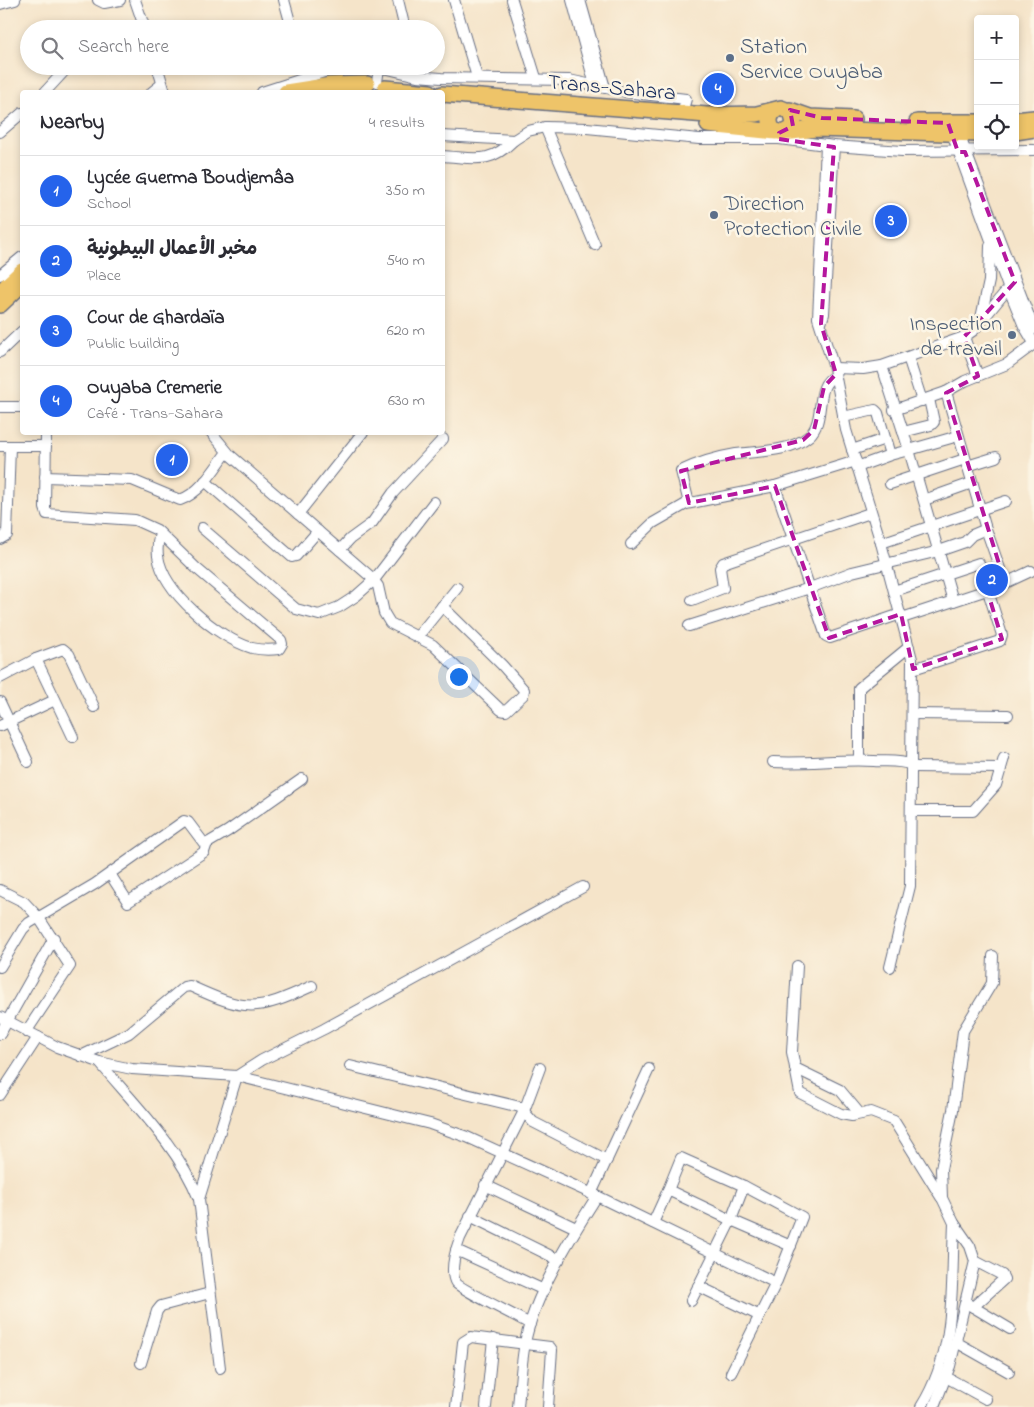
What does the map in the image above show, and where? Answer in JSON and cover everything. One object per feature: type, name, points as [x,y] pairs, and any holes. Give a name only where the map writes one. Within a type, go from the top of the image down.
[{"type":"highway","points":[[299,90],[331,85],[376,84],[416,90]]},
{"type":"highway","name":"Trans-Sahara","points":[[445,94],[682,113],[738,115],[784,110],[804,116],[953,128],[974,133]]},
{"type":"highway","name":"Trans-Sahara","points":[[445,103],[739,127],[779,134],[824,129],[953,128],[974,123]]},
{"type":"highway","points":[[784,110],[794,122],[791,129],[779,134],[771,126],[770,118],[784,110]]},
{"type":"highway","points":[[1019,120],[1034,118]]},
{"type":"highway","points":[[1019,131],[1034,129]]},
{"type":"highway","points":[[0,292],[20,273]]},
{"type":"highway","points":[[0,305],[20,286]]},
{"type":"street","points":[[0,4],[15,0]]},
{"type":"street","points":[[98,0],[104,3],[120,0]]},
{"type":"street","points":[[136,0],[140,20]]},
{"type":"street","points":[[284,0],[290,20]]},
{"type":"street","points":[[398,0],[403,20]]},
{"type":"street","points":[[454,0],[477,78]]},
{"type":"street","points":[[512,0],[536,78]]},
{"type":"street","points":[[577,4],[600,86]]},
{"type":"street","points":[[445,74],[477,78],[536,78],[686,99],[682,113]]},
{"type":"street","points":[[47,90],[61,75]]},
{"type":"street","points":[[160,75],[164,88]]},
{"type":"street","points":[[268,90],[315,75]]},
{"type":"street","points":[[366,75],[376,84],[404,75]]},
{"type":"street","points":[[0,132],[20,115]]},
{"type":"street","points":[[545,127],[595,246]]},
{"type":"street","points":[[445,156],[494,157],[528,131],[545,127],[699,138],[779,134],[830,146],[962,152],[1034,150]]},
{"type":"street","points":[[894,410],[946,392],[1007,364],[1034,344],[1024,326],[1012,284],[953,128]]},
{"type":"street","points":[[445,136],[514,140]]},
{"type":"street","points":[[830,146],[818,318],[834,372],[852,450],[902,616],[910,647],[912,669],[910,886],[890,967]]},
{"type":"street","points":[[962,152],[988,233],[1034,329]]},
{"type":"street","points":[[981,320],[989,281],[990,251],[988,233]]},
{"type":"street","points":[[0,276],[20,259]]},
{"type":"street","points":[[689,503],[681,471],[735,454],[772,450],[803,440],[814,430],[824,386],[834,372],[882,366],[964,337],[974,330],[1012,284]]},
{"type":"street","points":[[0,352],[20,333]]},
{"type":"street","points":[[964,337],[978,376]]},
{"type":"street","points":[[903,432],[931,425],[934,422],[908,357]]},
{"type":"street","points":[[882,366],[894,410],[917,475],[953,601]]},
{"type":"street","points":[[946,392],[986,529],[1005,583]]},
{"type":"street","points":[[0,407],[20,407]]},
{"type":"street","points":[[843,416],[875,410],[878,413],[890,455]]},
{"type":"street","points":[[46,435],[46,514],[50,516],[136,520],[149,525],[160,533],[219,588],[282,640],[279,648],[261,650],[233,640],[176,594],[158,556],[160,533]]},
{"type":"street","points":[[213,435],[227,452],[374,580],[386,619],[394,626],[418,636],[433,645],[501,710],[506,711],[523,695],[524,690],[502,665],[442,606]]},
{"type":"street","points":[[298,514],[361,435]]},
{"type":"street","points":[[631,544],[658,519],[673,509],[689,503],[775,486],[958,436]]},
{"type":"street","points":[[340,550],[350,539],[372,523],[393,493],[443,439]]},
{"type":"street","points":[[852,450],[885,439]]},
{"type":"street","points":[[0,539],[7,535],[5,446],[46,446]]},
{"type":"street","points":[[45,477],[132,480],[177,500],[192,494],[205,481],[227,452]]},
{"type":"street","points":[[890,484],[917,475],[996,457]]},
{"type":"street","points":[[205,481],[292,557],[296,556],[318,531]]},
{"type":"street","points":[[924,500],[972,483]]},
{"type":"street","points":[[775,486],[824,634],[829,638],[953,601],[1005,583],[1031,571]]},
{"type":"street","points":[[881,543],[980,508],[1006,501]]},
{"type":"street","points":[[202,528],[296,609],[307,614],[319,615],[339,607],[356,596],[374,580],[434,502]]},
{"type":"street","points":[[692,600],[723,588],[720,568],[723,563],[870,513]]},
{"type":"street","points":[[689,626],[810,588],[852,572],[939,551],[965,542],[972,535],[986,529]]},
{"type":"street","points":[[894,591],[978,563],[1002,639],[961,655],[912,669]]},
{"type":"street","points":[[418,636],[457,588]]},
{"type":"street","points":[[858,759],[859,688],[910,647]]},
{"type":"street","points":[[0,678],[36,659],[60,649],[66,650],[94,707]]},
{"type":"street","points":[[36,659],[74,737]]},
{"type":"street","points":[[4,724],[55,700]]},
{"type":"street","points":[[0,702],[4,724],[28,762]]},
{"type":"street","points":[[912,714],[1008,715]]},
{"type":"street","points":[[773,762],[820,762],[858,759],[902,762],[912,766],[1002,763],[996,785],[973,811],[912,811]]},
{"type":"street","points":[[110,874],[128,902],[204,852],[206,844],[228,831],[302,779]]},
{"type":"street","points":[[0,967],[23,929],[110,874],[184,821],[188,822],[206,844]]},
{"type":"street","points":[[199,1198],[237,1076],[262,1060],[324,1029],[583,887]]},
{"type":"street","points":[[1,892],[24,902],[39,918],[54,938],[70,966],[26,1032]]},
{"type":"street","points":[[0,1034],[4,1019],[54,938]]},
{"type":"street","points":[[942,1198],[943,1159],[962,1036],[968,1020],[992,983],[993,956]]},
{"type":"street","points":[[797,966],[792,1052],[798,1089],[802,1095],[841,1114],[849,1116],[874,1112],[894,1121],[942,1198],[954,1223],[970,1246],[975,1261],[968,1305],[946,1377],[934,1407]]},
{"type":"street","points":[[81,1056],[129,1033],[184,987],[190,986],[226,1001],[249,1007],[269,1004],[312,986]]},
{"type":"street","points":[[4,1019],[26,1032],[99,1062],[132,1069],[237,1076],[430,1124],[501,1152],[715,1252],[776,1283]]},
{"type":"street","points":[[0,1095],[38,1037]]},
{"type":"street","points":[[99,1062],[172,1149],[190,1177],[199,1198],[220,1368]]},
{"type":"street","points":[[350,1066],[520,1107],[533,1122],[607,1160]]},
{"type":"street","points":[[530,1324],[461,1288],[454,1276],[456,1250],[470,1216],[501,1152],[524,1111],[540,1068]]},
{"type":"street","points":[[794,1068],[840,1090],[860,1114]]},
{"type":"street","points":[[518,1407],[525,1342],[530,1324],[544,1290],[594,1195],[607,1160],[649,1069]]},
{"type":"street","points":[[653,1223],[679,1160],[683,1158],[744,1186],[802,1216],[776,1283],[731,1373]]},
{"type":"street","points":[[485,1185],[576,1228]]},
{"type":"street","points":[[691,1301],[730,1220],[744,1186]]},
{"type":"street","points":[[668,1190],[730,1220],[791,1246]]},
{"type":"street","points":[[470,1216],[560,1260]]},
{"type":"street","points":[[921,1407],[942,1367],[948,1331],[954,1223]]},
{"type":"street","points":[[456,1250],[544,1290]]},
{"type":"street","points":[[968,1305],[1004,1278],[1002,1275],[975,1261]]},
{"type":"street","points":[[698,1286],[760,1316]]},
{"type":"street","points":[[141,1363],[157,1311],[161,1306],[210,1293]]},
{"type":"street","points":[[968,1305],[1010,1329]]},
{"type":"street","points":[[456,1407],[463,1342],[471,1337],[546,1345],[552,1350],[548,1407]]},
{"type":"street","points":[[486,1407],[493,1339]]},
{"type":"street","points":[[956,1342],[1009,1372]]},
{"type":"street","points":[[946,1377],[986,1399]]},
{"type":"highlighted area","points":[[790,110],[822,118],[948,123],[958,152],[965,152],[1015,282],[964,337],[978,376],[946,393],[1005,583],[987,590],[1002,639],[913,669],[901,614],[829,638],[775,486],[689,503],[681,471],[803,440],[814,430],[824,387],[836,374],[821,324],[834,147],[779,139],[779,133],[793,126]]},
{"type":"place","name":"Station Service Ouyaba","points":[[730,58]]},
{"type":"place","name":"Ouyaba Cremerie","points":[[718,89]]},
{"type":"place","name":"Direction Protection Civile","points":[[714,215]]},
{"type":"place","name":"Cour de Ghardaïa","points":[[891,221]]},
{"type":"place","name":"Inspection de travail","points":[[1012,335]]},
{"type":"place","name":"Lycée Guerma Boudjemâa","points":[[172,460]]},
{"type":"place","name":"مخبر الأعمال البيطونية","points":[[992,580]]}]
